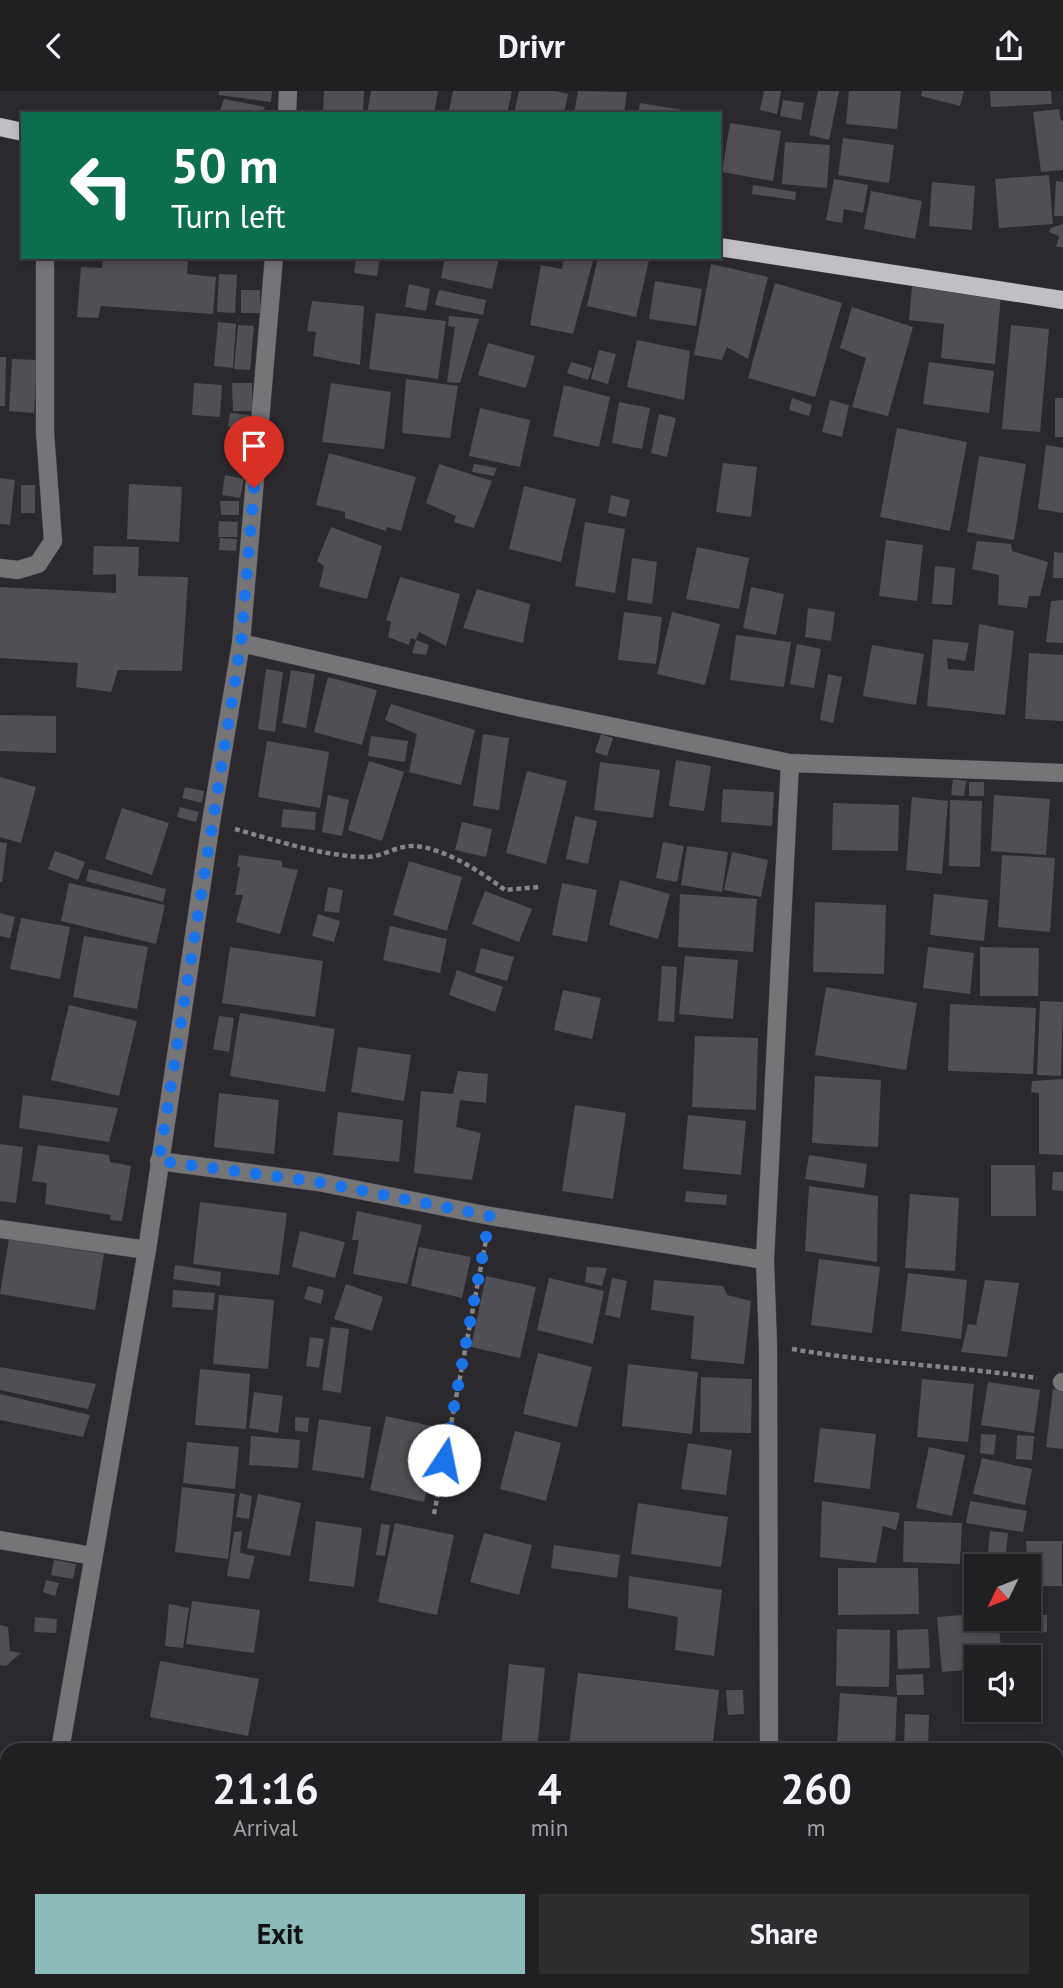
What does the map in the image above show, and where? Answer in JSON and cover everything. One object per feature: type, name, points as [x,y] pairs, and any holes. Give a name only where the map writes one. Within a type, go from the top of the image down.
[{"type":"main road","points":[[0,127],[21,132]]},
{"type":"main road","points":[[721,247],[1063,300]]},
{"type":"street","points":[[287,112],[288,91]]},
{"type":"street","points":[[0,568],[18,570],[38,565],[53,541],[45,432],[45,259]]},
{"type":"street","points":[[61,1743],[147,1250],[211,822],[241,643],[274,259]]},
{"type":"street","points":[[241,643],[522,708],[790,763],[1063,773]]},
{"type":"street","points":[[769,1743],[768,1345],[765,1260],[790,763]]},
{"type":"street","points":[[159,1161],[318,1182],[490,1216],[765,1260]]},
{"type":"street","points":[[0,1229],[147,1250]]},
{"type":"street","points":[[0,1540],[93,1556]]},
{"type":"path","points":[[211,822],[293,846],[351,855],[369,857],[413,846],[436,851],[476,869],[505,890],[539,887]]},
{"type":"path","points":[[434,1514],[490,1216]]},
{"type":"path","points":[[768,1345],[847,1359],[986,1371],[1062,1382]]},
{"type":"building","points":[[219,91],[272,91],[271,102],[219,95]]},
{"type":"building","points":[[324,91],[364,91],[363,112],[323,112]]},
{"type":"building","points":[[371,91],[438,91],[434,112],[367,112]]},
{"type":"building","points":[[453,91],[512,91],[507,112],[449,111]]},
{"type":"building","points":[[519,91],[555,91],[568,94],[564,112],[514,112]]},
{"type":"building","points":[[578,91],[627,92],[624,112],[574,112]]},
{"type":"building","points":[[764,91],[781,91],[777,114],[760,110]]},
{"type":"building","points":[[818,91],[839,91],[829,140],[809,135]]},
{"type":"building","points":[[849,91],[901,91],[897,129],[846,124]]},
{"type":"building","points":[[922,91],[964,91],[960,106],[921,96]]},
{"type":"building","points":[[990,91],[1051,91],[1052,104],[991,107]]},
{"type":"building","points":[[224,99],[265,107],[263,112],[220,112]]},
{"type":"building","points":[[783,100],[804,103],[801,120],[780,116]]},
{"type":"building","points":[[640,103],[696,112],[638,112]]},
{"type":"building","points":[[1059,109],[1063,121],[1063,170],[1041,172],[1033,112]]},
{"type":"building","points":[[730,123],[781,131],[773,181],[722,172]]},
{"type":"building","points":[[843,138],[894,145],[889,183],[838,175]]},
{"type":"building","points":[[785,142],[830,145],[827,188],[782,184]]},
{"type":"building","points":[[1049,175],[1053,224],[999,228],[995,179]]},
{"type":"building","points":[[834,179],[868,185],[863,213],[844,209],[842,223],[826,220]]},
{"type":"building","points":[[1056,181],[1063,182],[1063,216],[1054,216]]},
{"type":"building","points":[[932,182],[975,186],[972,230],[929,226]]},
{"type":"building","points":[[753,185],[796,192],[795,200],[752,194]]},
{"type":"building","points":[[871,191],[922,201],[915,239],[864,229]]},
{"type":"building","points":[[1063,224],[1063,247],[1056,247],[1059,236],[1049,232],[1051,228]]},
{"type":"building","points":[[104,259],[188,259],[187,274],[216,277],[213,314],[101,306],[98,318],[77,317],[81,267],[102,268]]},
{"type":"building","points":[[356,259],[380,259],[377,276],[354,273]]},
{"type":"building","points":[[445,259],[499,259],[492,289],[441,278]]},
{"type":"building","points":[[564,259],[593,259],[573,334],[530,325],[541,265],[562,269]]},
{"type":"building","points":[[598,259],[649,260],[636,317],[587,306]]},
{"type":"building","points":[[711,264],[768,277],[748,359],[727,347],[722,360],[694,355]]},
{"type":"building","points":[[219,274],[237,275],[235,313],[217,312]]},
{"type":"building","points":[[655,281],[702,289],[696,326],[649,319]]},
{"type":"building","points":[[775,283],[842,303],[815,397],[748,378]]},
{"type":"building","points":[[409,284],[430,289],[426,311],[405,307]]},
{"type":"building","points":[[912,286],[1001,296],[995,364],[941,358],[944,324],[909,320]]},
{"type":"building","points":[[241,290],[260,290],[260,313],[241,313]]},
{"type":"building","points":[[439,290],[486,300],[483,315],[435,305]]},
{"type":"building","points":[[312,301],[364,306],[360,365],[313,356],[316,332],[307,331]]},
{"type":"building","points":[[852,307],[913,327],[888,416],[852,407],[866,358],[840,348]]},
{"type":"building","points":[[376,313],[446,321],[438,379],[369,369]]},
{"type":"building","points":[[449,316],[479,319],[460,383],[447,382],[455,327],[448,326]]},
{"type":"building","points":[[218,322],[236,324],[233,368],[214,366]]},
{"type":"building","points":[[238,325],[254,326],[250,370],[234,369]]},
{"type":"building","points":[[1011,325],[1049,329],[1040,432],[1002,429]]},
{"type":"building","points":[[637,340],[690,351],[684,400],[627,387]]},
{"type":"building","points":[[488,343],[535,356],[526,388],[478,375]]},
{"type":"building","points":[[599,350],[616,354],[608,384],[591,379]]},
{"type":"building","points":[[0,357],[6,357],[5,406],[0,406]]},
{"type":"building","points":[[12,359],[37,360],[34,413],[9,411]]},
{"type":"building","points":[[571,362],[592,368],[588,380],[567,373]]},
{"type":"building","points":[[929,362],[994,371],[989,413],[923,404]]},
{"type":"building","points":[[406,379],[458,386],[450,438],[402,433]]},
{"type":"building","points":[[194,383],[222,385],[220,417],[192,415]]},
{"type":"building","points":[[232,383],[252,383],[252,411],[233,411]]},
{"type":"building","points":[[331,383],[391,392],[384,449],[322,442]]},
{"type":"building","points":[[564,385],[610,397],[599,447],[553,436]]},
{"type":"building","points":[[792,398],[812,405],[809,416],[789,410]]},
{"type":"building","points":[[1055,398],[1063,398],[1063,437],[1055,437]]},
{"type":"building","points":[[830,400],[849,405],[842,437],[822,432]]},
{"type":"building","points":[[619,402],[650,408],[642,449],[612,443]]},
{"type":"building","points":[[480,408],[530,420],[520,467],[469,456]]},
{"type":"building","points":[[230,413],[250,415],[248,429],[228,427]]},
{"type":"building","points":[[659,414],[676,418],[667,457],[651,453]]},
{"type":"building","points":[[897,428],[967,442],[950,531],[880,517]]},
{"type":"building","points":[[228,430],[248,432],[246,449],[226,446]]},
{"type":"building","points":[[1046,445],[1063,448],[1063,513],[1038,509]]},
{"type":"building","points":[[329,453],[416,477],[401,531],[387,527],[386,531],[345,518],[345,512],[316,505]]},
{"type":"building","points":[[979,456],[1026,464],[1014,540],[967,532]]},
{"type":"building","points":[[723,463],[757,467],[751,517],[716,512]]},
{"type":"building","points":[[439,464],[492,481],[474,528],[454,522],[456,516],[426,503]]},
{"type":"building","points":[[474,464],[497,468],[494,476],[472,472]]},
{"type":"building","points":[[225,475],[244,479],[240,498],[222,495]]},
{"type":"building","points":[[0,478],[15,480],[10,525],[0,524]]},
{"type":"building","points":[[129,484],[182,487],[179,542],[127,539]]},
{"type":"building","points":[[21,485],[35,485],[35,513],[21,513]]},
{"type":"building","points":[[524,486],[576,499],[561,562],[509,549]]},
{"type":"building","points":[[611,495],[630,500],[626,517],[608,513]]},
{"type":"building","points":[[220,501],[239,501],[239,515],[221,515]]},
{"type":"building","points":[[219,521],[238,522],[237,537],[218,537]]},
{"type":"building","points":[[585,522],[625,529],[615,593],[575,586]]},
{"type":"building","points":[[331,527],[382,546],[367,599],[319,587],[324,566],[317,561]]},
{"type":"building","points":[[220,538],[237,539],[236,551],[219,550]]},
{"type":"building","points":[[886,540],[923,545],[917,601],[879,596]]},
{"type":"building","points":[[977,541],[1011,544],[1012,551],[1048,562],[1040,596],[1029,596],[1027,608],[998,605],[999,575],[972,569]]},
{"type":"building","points":[[94,546],[139,547],[138,576],[188,577],[182,671],[118,670],[111,692],[76,687],[78,663],[0,658],[0,587],[116,593],[116,574],[93,575]]},
{"type":"building","points":[[697,547],[749,558],[739,609],[686,599]]},
{"type":"building","points":[[1054,552],[1063,553],[1063,578],[1053,578]]},
{"type":"building","points":[[632,558],[657,562],[652,604],[627,600]]},
{"type":"building","points":[[935,566],[955,568],[952,605],[932,604]]},
{"type":"building","points":[[400,577],[460,594],[446,646],[419,632],[416,640],[411,638],[409,645],[388,637],[391,622],[386,620]]},
{"type":"building","points":[[751,587],[784,594],[776,635],[743,628]]},
{"type":"building","points":[[477,589],[530,604],[523,643],[463,628]]},
{"type":"building","points":[[1063,600],[1063,643],[1046,642],[1051,601]]},
{"type":"building","points":[[808,608],[835,612],[831,641],[805,637]]},
{"type":"building","points":[[624,612],[662,617],[656,664],[618,660]]},
{"type":"building","points":[[672,612],[720,624],[705,685],[657,674]]},
{"type":"building","points":[[979,624],[1014,631],[1005,715],[927,706],[933,639],[969,643],[965,661],[947,658],[948,669],[974,671]]},
{"type":"building","points":[[736,635],[791,642],[784,687],[730,680]]},
{"type":"building","points":[[416,640],[429,645],[426,655],[412,653]]},
{"type":"building","points":[[797,644],[821,649],[814,688],[790,684]]},
{"type":"building","points":[[872,645],[924,654],[916,705],[863,696]]},
{"type":"building","points":[[1029,653],[1063,655],[1063,721],[1025,719]]},
{"type":"building","points":[[266,669],[283,672],[275,732],[258,729]]},
{"type":"building","points":[[291,670],[315,674],[306,728],[282,723]]},
{"type":"building","points":[[828,674],[842,677],[833,723],[820,720]]},
{"type":"building","points":[[328,677],[377,690],[362,745],[314,732]]},
{"type":"building","points":[[391,704],[475,730],[461,785],[409,772],[417,734],[385,720]]},
{"type":"building","points":[[0,715],[56,716],[56,753],[0,751]]},
{"type":"building","points":[[483,734],[509,738],[499,810],[473,806]]},
{"type":"building","points":[[601,734],[613,738],[607,756],[595,752]]},
{"type":"building","points":[[371,736],[408,741],[405,762],[368,756]]},
{"type":"building","points":[[267,741],[329,752],[320,808],[258,797]]},
{"type":"building","points":[[676,760],[711,766],[704,811],[669,806]]},
{"type":"building","points":[[369,761],[404,772],[382,841],[348,830]]},
{"type":"building","points":[[600,762],[660,770],[653,818],[594,810]]},
{"type":"building","points":[[527,771],[567,781],[546,864],[506,853]]},
{"type":"building","points":[[0,777],[36,787],[21,843],[0,837]]},
{"type":"building","points":[[953,779],[966,781],[964,796],[951,795]]},
{"type":"building","points":[[969,782],[984,782],[984,796],[969,796]]},
{"type":"building","points":[[185,787],[204,791],[202,803],[182,798]]},
{"type":"building","points":[[723,789],[774,792],[772,826],[721,822]]},
{"type":"building","points":[[328,795],[349,800],[342,836],[322,832]]},
{"type":"building","points":[[994,795],[1050,799],[1046,855],[991,851]]},
{"type":"building","points":[[912,797],[948,801],[942,874],[906,870]]},
{"type":"building","points":[[950,800],[982,801],[980,867],[949,866]]},
{"type":"building","points":[[833,803],[899,805],[898,851],[832,850]]},
{"type":"building","points":[[180,807],[199,812],[196,822],[177,817]]},
{"type":"building","points":[[122,808],[169,823],[152,875],[105,859]]},
{"type":"building","points":[[283,809],[316,812],[315,830],[281,827]]},
{"type":"building","points":[[575,816],[597,821],[588,864],[566,859]]},
{"type":"building","points":[[462,822],[492,829],[486,857],[455,850]]},
{"type":"building","points":[[0,842],[7,843],[2,882],[0,882]]},
{"type":"building","points":[[663,842],[684,846],[677,882],[656,878]]},
{"type":"building","points":[[687,846],[728,852],[722,892],[681,885]]},
{"type":"building","points":[[55,851],[85,862],[78,880],[48,869]]},
{"type":"building","points":[[732,852],[768,860],[761,897],[724,890]]},
{"type":"building","points":[[239,855],[282,861],[282,867],[298,870],[280,934],[236,922],[243,895],[235,895],[240,868],[237,866]]},
{"type":"building","points":[[1002,855],[1055,858],[1050,932],[998,927]]},
{"type":"building","points":[[409,861],[462,877],[447,931],[393,915]]},
{"type":"building","points":[[89,869],[166,889],[163,902],[86,881]]},
{"type":"building","points":[[620,880],[670,894],[658,939],[609,925]]},
{"type":"building","points":[[69,883],[165,905],[156,944],[61,921]]},
{"type":"building","points":[[562,883],[597,890],[587,942],[552,935]]},
{"type":"building","points":[[328,887],[343,890],[339,913],[324,911]]},
{"type":"building","points":[[485,891],[532,909],[519,942],[472,924]]},
{"type":"building","points":[[680,894],[757,899],[753,952],[678,947]]},
{"type":"building","points":[[934,894],[988,900],[984,941],[930,935]]},
{"type":"building","points":[[815,902],[886,905],[884,974],[813,972]]},
{"type":"building","points":[[0,913],[15,917],[10,938],[0,936]]},
{"type":"building","points":[[318,914],[340,921],[334,942],[312,936]]},
{"type":"building","points":[[21,918],[70,927],[60,979],[10,969]]},
{"type":"building","points":[[390,926],[447,939],[440,973],[383,960]]},
{"type":"building","points":[[84,936],[148,947],[137,1009],[73,997]]},
{"type":"building","points":[[230,947],[323,961],[315,1017],[222,1003]]},
{"type":"building","points":[[928,947],[974,953],[970,994],[923,988]]},
{"type":"building","points":[[980,947],[1039,948],[1038,996],[980,996]]},
{"type":"building","points":[[481,948],[514,957],[507,981],[475,972]]},
{"type":"building","points":[[685,956],[738,960],[733,1019],[679,1014]]},
{"type":"building","points":[[662,966],[677,967],[674,1022],[658,1021]]},
{"type":"building","points":[[457,970],[503,987],[495,1012],[449,995]]},
{"type":"building","points":[[826,987],[917,1003],[906,1070],[815,1055]]},
{"type":"building","points":[[563,990],[601,998],[592,1039],[554,1030]]},
{"type":"building","points":[[1040,1001],[1063,1002],[1061,1076],[1037,1075]]},
{"type":"building","points":[[950,1004],[1036,1008],[1033,1074],[948,1071]]},
{"type":"building","points":[[69,1005],[137,1021],[119,1096],[51,1080]]},
{"type":"building","points":[[240,1013],[335,1029],[325,1092],[230,1076]]},
{"type":"building","points":[[219,1016],[234,1018],[229,1052],[213,1049]]},
{"type":"building","points":[[695,1036],[758,1038],[756,1110],[692,1107]]},
{"type":"building","points":[[358,1047],[411,1055],[404,1101],[351,1092]]},
{"type":"building","points":[[458,1071],[488,1074],[486,1103],[460,1100],[456,1127],[481,1133],[472,1180],[414,1173],[421,1091],[453,1094]]},
{"type":"building","points":[[815,1076],[881,1080],[878,1147],[812,1143]]},
{"type":"building","points":[[1063,1079],[1063,1155],[1039,1154],[1039,1093],[1031,1092],[1032,1081]]},
{"type":"building","points":[[219,1093],[279,1100],[274,1154],[214,1147]]},
{"type":"building","points":[[23,1095],[118,1108],[109,1142],[19,1128]]},
{"type":"building","points":[[575,1105],[626,1113],[613,1199],[562,1191]]},
{"type":"building","points":[[338,1112],[403,1120],[399,1162],[333,1155]]},
{"type":"building","points":[[688,1115],[746,1121],[741,1175],[683,1169]]},
{"type":"building","points":[[0,1144],[23,1147],[16,1203],[0,1201]]},
{"type":"building","points":[[38,1145],[109,1155],[110,1162],[131,1166],[122,1221],[110,1220],[111,1215],[45,1204],[47,1183],[32,1181]]},
{"type":"building","points":[[809,1155],[867,1164],[864,1188],[805,1179]]},
{"type":"building","points":[[991,1165],[1035,1165],[1036,1216],[991,1216]]},
{"type":"building","points":[[1053,1172],[1063,1172],[1063,1191],[1052,1190]]},
{"type":"building","points":[[809,1186],[878,1196],[877,1262],[805,1251]]},
{"type":"building","points":[[686,1191],[727,1195],[726,1205],[685,1202]]},
{"type":"building","points":[[910,1194],[959,1198],[955,1271],[905,1268]]},
{"type":"building","points":[[200,1202],[287,1213],[279,1275],[193,1264]]},
{"type":"building","points":[[357,1211],[422,1225],[407,1284],[353,1274],[359,1240],[352,1240]]},
{"type":"building","points":[[300,1231],[345,1242],[335,1278],[292,1267]]},
{"type":"building","points":[[9,1239],[104,1254],[95,1310],[0,1294]]},
{"type":"building","points":[[419,1247],[471,1257],[462,1298],[411,1286]]},
{"type":"building","points":[[819,1259],[880,1267],[872,1333],[811,1325]]},
{"type":"building","points":[[175,1265],[221,1272],[220,1286],[173,1279]]},
{"type":"building","points":[[587,1267],[607,1268],[602,1286],[585,1282]]},
{"type":"building","points":[[908,1273],[967,1280],[961,1339],[901,1331]]},
{"type":"building","points":[[486,1276],[536,1287],[520,1358],[471,1347]]},
{"type":"building","points":[[549,1278],[604,1291],[593,1344],[537,1330]]},
{"type":"building","points":[[612,1278],[627,1281],[620,1318],[605,1315]]},
{"type":"building","points":[[654,1280],[723,1286],[727,1295],[751,1301],[744,1364],[691,1359],[694,1316],[651,1310]]},
{"type":"building","points":[[985,1280],[1019,1283],[1007,1357],[961,1352],[968,1324],[976,1325]]},
{"type":"building","points":[[346,1284],[383,1297],[372,1331],[334,1319]]},
{"type":"building","points":[[308,1286],[324,1290],[321,1304],[304,1299]]},
{"type":"building","points":[[173,1290],[215,1293],[213,1310],[172,1307]]},
{"type":"building","points":[[219,1295],[274,1300],[268,1369],[213,1364]]},
{"type":"building","points":[[331,1327],[349,1329],[341,1393],[322,1390]]},
{"type":"building","points":[[310,1337],[324,1339],[319,1368],[306,1366]]},
{"type":"building","points":[[538,1353],[592,1367],[577,1427],[523,1414]]},
{"type":"building","points":[[628,1364],[698,1372],[692,1434],[622,1426]]},
{"type":"building","points":[[0,1367],[96,1384],[88,1409],[0,1390]]},
{"type":"building","points":[[200,1369],[250,1374],[246,1429],[195,1425]]},
{"type":"building","points":[[701,1377],[752,1379],[751,1433],[700,1432]]},
{"type":"building","points":[[922,1379],[974,1384],[968,1442],[917,1437]]},
{"type":"building","points":[[988,1382],[1040,1390],[1034,1433],[981,1425]]},
{"type":"building","points":[[1053,1389],[1063,1391],[1063,1449],[1046,1447]]},
{"type":"building","points":[[254,1392],[283,1396],[278,1433],[249,1428]]},
{"type":"building","points":[[0,1394],[90,1415],[83,1437],[0,1420]]},
{"type":"building","points":[[386,1416],[440,1428],[424,1502],[370,1490]]},
{"type":"building","points":[[295,1417],[309,1418],[308,1432],[295,1431]]},
{"type":"building","points":[[319,1419],[371,1427],[364,1478],[312,1470]]},
{"type":"building","points":[[820,1428],[876,1434],[870,1489],[814,1482]]},
{"type":"building","points":[[515,1431],[561,1443],[546,1501],[500,1489]]},
{"type":"building","points":[[981,1434],[996,1435],[994,1455],[980,1453]]},
{"type":"building","points":[[1017,1435],[1034,1436],[1032,1460],[1016,1459]]},
{"type":"building","points":[[251,1436],[300,1440],[298,1468],[249,1465]]},
{"type":"building","points":[[187,1442],[239,1447],[235,1489],[183,1483]]},
{"type":"building","points":[[688,1443],[732,1450],[726,1495],[681,1489]]},
{"type":"building","points":[[929,1447],[965,1455],[952,1516],[916,1508]]},
{"type":"building","points":[[982,1458],[1032,1469],[1025,1505],[973,1494]]},
{"type":"building","points":[[182,1487],[235,1494],[228,1559],[175,1552]]},
{"type":"building","points":[[240,1493],[252,1496],[249,1519],[236,1517]]},
{"type":"building","points":[[258,1494],[301,1503],[290,1556],[247,1548]]},
{"type":"building","points":[[822,1501],[900,1513],[896,1530],[883,1526],[876,1563],[820,1557]]},
{"type":"building","points":[[970,1501],[1027,1511],[1023,1532],[966,1523]]},
{"type":"building","points":[[638,1503],[728,1517],[721,1567],[631,1554]]},
{"type":"building","points":[[316,1521],[362,1528],[354,1587],[309,1581]]},
{"type":"building","points":[[904,1521],[962,1523],[960,1564],[903,1562]]},
{"type":"building","points":[[395,1523],[454,1535],[437,1615],[378,1602]]},
{"type":"building","points":[[381,1524],[390,1525],[385,1556],[376,1555]]},
{"type":"building","points":[[242,1531],[240,1553],[255,1556],[249,1579],[227,1576],[234,1532]]},
{"type":"building","points":[[990,1531],[1008,1533],[1006,1554],[988,1552]]},
{"type":"building","points":[[484,1533],[532,1545],[519,1595],[470,1582]]},
{"type":"building","points":[[1026,1541],[1062,1541],[1062,1586],[1041,1586],[1041,1554],[1027,1554]]},
{"type":"building","points":[[554,1545],[620,1555],[617,1578],[551,1568]]},
{"type":"building","points":[[54,1560],[76,1564],[73,1579],[51,1575]]},
{"type":"building","points":[[838,1568],[918,1568],[919,1614],[838,1615]]},
{"type":"building","points":[[629,1576],[722,1590],[714,1656],[675,1650],[678,1617],[628,1608]]},
{"type":"building","points":[[46,1580],[59,1583],[55,1596],[43,1592]]},
{"type":"building","points":[[192,1601],[260,1610],[254,1653],[186,1644]]},
{"type":"building","points":[[169,1604],[189,1608],[183,1648],[165,1646]]},
{"type":"building","points":[[964,1615],[964,1631],[999,1631],[1001,1645],[964,1645],[964,1670],[942,1672],[937,1617]]},
{"type":"building","points":[[1041,1615],[1047,1615],[1047,1632],[1024,1632],[1041,1631]]},
{"type":"building","points":[[35,1617],[57,1619],[56,1633],[34,1632]]},
{"type":"building","points":[[0,1625],[8,1627],[10,1651],[21,1653],[6,1666],[0,1665]]},
{"type":"building","points":[[837,1629],[890,1630],[889,1687],[836,1686]]},
{"type":"building","points":[[928,1629],[930,1668],[898,1669],[897,1630]]},
{"type":"building","points":[[160,1661],[259,1679],[248,1736],[150,1717]]},
{"type":"building","points":[[509,1664],[545,1668],[538,1743],[502,1743]]},
{"type":"building","points":[[578,1673],[719,1690],[713,1743],[569,1743]]},
{"type":"building","points":[[923,1674],[924,1695],[897,1695],[896,1675]]},
{"type":"building","points":[[726,1690],[743,1690],[744,1714],[728,1715]]},
{"type":"building","points":[[840,1693],[897,1697],[895,1743],[837,1743]]},
{"type":"building","points":[[905,1714],[929,1715],[928,1743],[904,1743]]},
{"type":"route","points":[[254,488],[241,643],[159,1161],[318,1182],[490,1216],[444,1460]]}]
